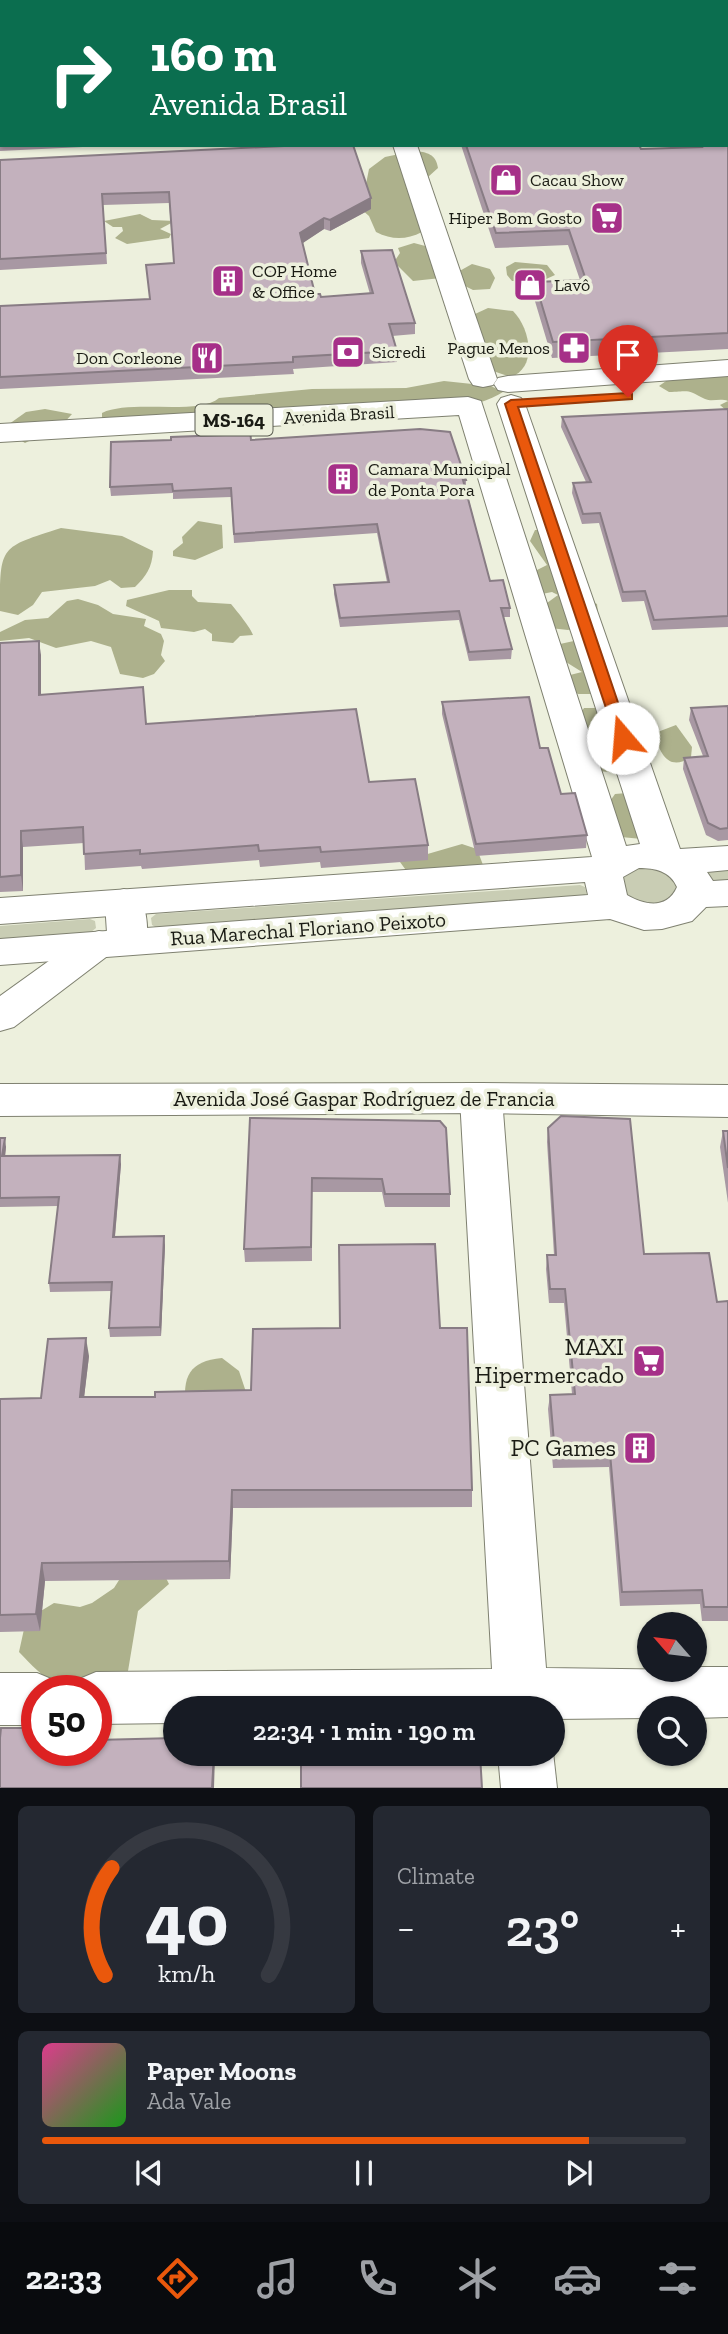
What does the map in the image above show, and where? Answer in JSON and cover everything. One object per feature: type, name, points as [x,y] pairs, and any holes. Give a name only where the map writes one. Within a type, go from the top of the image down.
[{"type":"main road","points":[[406,147],[488,396],[669,860],[711,894],[683,909],[657,917],[634,914],[615,906],[603,890],[604,875],[611,866],[488,396]]},
{"type":"main road","name":"Avenida Brasil","points":[[0,433],[488,396],[728,368]]},
{"type":"main road","name":"Avenida Brasil","points":[[0,414],[728,390]]},
{"type":"main road","name":"Rua Marechal Floriano Peixoto","points":[[0,911],[611,866],[635,856],[669,860]]},
{"type":"main road","points":[[669,860],[728,858]]},
{"type":"main road","points":[[0,1017],[114,943],[124,902]]},
{"type":"main road","name":"Rua Marechal Floriano Peixoto","points":[[0,952],[615,906]]},
{"type":"main road","points":[[481,1098],[522,1696]]},
{"type":"main road","name":"Avenida José Gaspar Rodríguez de Francia","points":[[0,1100],[481,1098],[728,1101]]},
{"type":"main road","points":[[565,1699],[728,1692]]},
{"type":"main road","points":[[112,1698],[163,1698]]},
{"type":"main road","points":[[0,1699],[21,1699]]},
{"type":"main road","points":[[527,1766],[529,1788]]},
{"type":"green space","points":[[414,151],[430,155],[438,168],[428,177],[405,180],[422,232],[399,238],[382,235],[376,232],[369,216],[361,209],[369,169],[385,157]]},
{"type":"green space","points":[[140,214],[152,220],[175,221],[160,229],[171,234],[169,238],[127,244],[115,238],[123,231],[122,227],[113,227],[104,221]]},
{"type":"green space","points":[[414,243],[429,247],[441,278],[413,281],[394,262],[400,253],[398,248]]},
{"type":"green space","points":[[515,262],[547,265],[555,275],[544,280],[512,281],[507,275],[506,267]]},
{"type":"green space","points":[[472,264],[490,269],[495,278],[490,289],[473,290],[459,283],[456,273]]},
{"type":"green space","points":[[488,308],[513,311],[524,327],[528,356],[520,372],[511,377],[493,371],[475,314]]},
{"type":"green space","points":[[728,368],[728,401],[708,400],[688,391],[669,392],[659,386],[669,379]]},
{"type":"green space","points":[[444,381],[491,386],[503,392],[480,403],[451,410],[383,419],[254,428],[223,425],[162,429],[143,434],[102,423],[102,413],[130,407],[196,406],[219,398],[312,389],[406,388]]},
{"type":"green space","points":[[728,401],[728,412],[720,405]]},
{"type":"green space","points":[[45,409],[72,414],[63,424],[25,443],[2,429],[26,412]]},
{"type":"green space","points":[[198,521],[222,525],[223,548],[195,560],[173,556],[173,551],[183,543],[182,537]]},
{"type":"green space","points":[[61,528],[122,536],[153,551],[150,567],[135,587],[121,588],[110,580],[95,586],[42,592],[33,605],[18,615],[0,611],[1,573],[8,552],[26,540]]},
{"type":"green space","points":[[535,530],[542,530],[588,600],[597,604],[599,621],[568,630],[550,628],[547,603],[558,595],[552,592],[542,594],[533,572],[547,565],[530,541]]},
{"type":"green space","points":[[169,590],[192,590],[192,596],[198,602],[231,604],[253,635],[240,636],[233,643],[212,641],[212,634],[205,629],[194,632],[161,628],[159,621],[126,606],[127,600]]},
{"type":"green space","points":[[78,599],[98,605],[113,614],[146,619],[144,626],[161,634],[164,641],[161,655],[165,661],[154,674],[143,678],[120,674],[111,647],[91,641],[56,648],[29,638],[0,641],[0,632],[25,620],[48,618],[67,601]]},
{"type":"green space","points":[[583,639],[597,694],[578,694],[567,685],[566,676],[582,672],[558,657],[560,644]]},
{"type":"green space","points":[[584,708],[602,708],[618,773],[599,771],[584,746],[592,738],[587,735],[580,714]]},
{"type":"green space","points":[[676,725],[692,747],[691,757],[677,763],[671,762],[662,754],[655,733]]},
{"type":"green space","points":[[627,793],[642,839],[621,837],[608,804],[615,794]]},
{"type":"green space","points":[[462,844],[477,849],[483,865],[443,880],[432,894],[409,891],[408,873],[400,862]]},
{"type":"green space","points":[[639,868],[728,869],[728,882],[676,886],[675,894],[669,898],[657,903],[645,903],[626,896],[621,880]]},
{"type":"green space","points":[[580,885],[585,887],[587,896],[157,928],[152,925],[151,918],[156,914]]},
{"type":"green space","points":[[90,919],[95,921],[96,928],[91,932],[0,940],[0,926]]},
{"type":"green space","points":[[222,1358],[239,1371],[246,1392],[186,1408],[185,1388],[190,1372],[202,1363]]},
{"type":"green space","points":[[133,1558],[162,1570],[169,1584],[138,1611],[128,1671],[112,1687],[112,1675],[43,1675],[19,1652],[26,1620],[54,1603],[80,1607],[92,1603],[114,1588]]},
{"type":"building","points":[[263,147],[354,147],[371,198],[330,220],[324,218],[300,233],[315,294],[320,294],[321,297],[373,293],[361,251],[392,250],[415,323],[389,324],[397,351],[293,357],[293,362],[0,377],[0,306],[150,299],[146,265],[174,263],[169,192],[102,194],[106,253],[0,259],[0,160]]},
{"type":"building","points":[[467,147],[728,147],[728,333],[553,342],[535,282],[586,280],[569,230],[496,233]]},
{"type":"building","points":[[728,409],[728,616],[654,620],[645,591],[623,592],[600,513],[583,514],[573,483],[591,482],[562,417]]},
{"type":"building","points":[[420,429],[450,432],[466,480],[463,480],[490,581],[503,580],[510,608],[501,608],[512,649],[469,652],[459,611],[340,618],[334,585],[389,582],[377,524],[234,534],[231,488],[173,491],[172,484],[110,487],[111,442],[224,435],[223,431],[250,430],[251,440]]},
{"type":"building","points":[[39,641],[39,695],[143,687],[146,724],[356,709],[369,782],[415,779],[428,845],[321,852],[320,847],[259,851],[258,845],[140,854],[140,850],[84,854],[83,827],[21,831],[21,875],[0,877],[0,643]]},
{"type":"building","points":[[529,697],[540,748],[548,748],[561,794],[575,793],[587,835],[476,844],[442,702]]},
{"type":"building","points":[[728,706],[728,828],[720,829],[708,823],[684,758],[708,756],[691,708]]},
{"type":"building","points":[[561,1116],[630,1119],[644,1254],[709,1253],[717,1302],[728,1301],[728,1607],[704,1607],[702,1590],[622,1592],[610,1453],[555,1454],[550,1395],[575,1394],[565,1289],[550,1289],[547,1255],[556,1255],[548,1128]]},
{"type":"building","points":[[250,1118],[440,1121],[446,1128],[450,1194],[385,1194],[382,1179],[312,1178],[311,1247],[244,1249]]},
{"type":"building","points":[[723,1131],[728,1131],[728,1168]]},
{"type":"building","points":[[0,1138],[5,1138],[2,1156],[120,1155],[113,1237],[164,1236],[160,1327],[109,1328],[112,1282],[49,1283],[59,1197],[0,1198]]},
{"type":"building","points":[[435,1244],[440,1328],[467,1328],[472,1490],[232,1490],[229,1561],[42,1563],[36,1614],[0,1615],[0,1399],[41,1398],[48,1339],[86,1338],[80,1397],[155,1397],[155,1392],[251,1390],[253,1329],[340,1328],[339,1245]]},
{"type":"building","points":[[1,1728],[21,1728],[21,1766],[112,1766],[112,1740],[163,1738],[163,1766],[213,1766],[212,1788],[0,1788]]},
{"type":"building","points":[[301,1766],[481,1766],[482,1788],[301,1788]]},
{"type":"place","name":"Cacau Show","points":[[506,180]]},
{"type":"place","name":"Hiper Bom Gosto","points":[[607,218]]},
{"type":"place","name":"COP Home & Office","points":[[228,281]]},
{"type":"place","name":"Lavô","points":[[530,285]]},
{"type":"place","name":"Pague Menos","points":[[574,348]]},
{"type":"place","name":"Sicredi","points":[[348,352]]},
{"type":"place","name":"Don Corleone","points":[[207,358]]},
{"type":"place","name":"Camara Municipal de Ponta Pora","points":[[343,479]]},
{"type":"place","name":"MAXI Hipermercado","points":[[649,1361]]},
{"type":"place","name":"PC Games","points":[[640,1448]]},
{"type":"route","points":[[623,738],[511,404],[628,397]]}]
